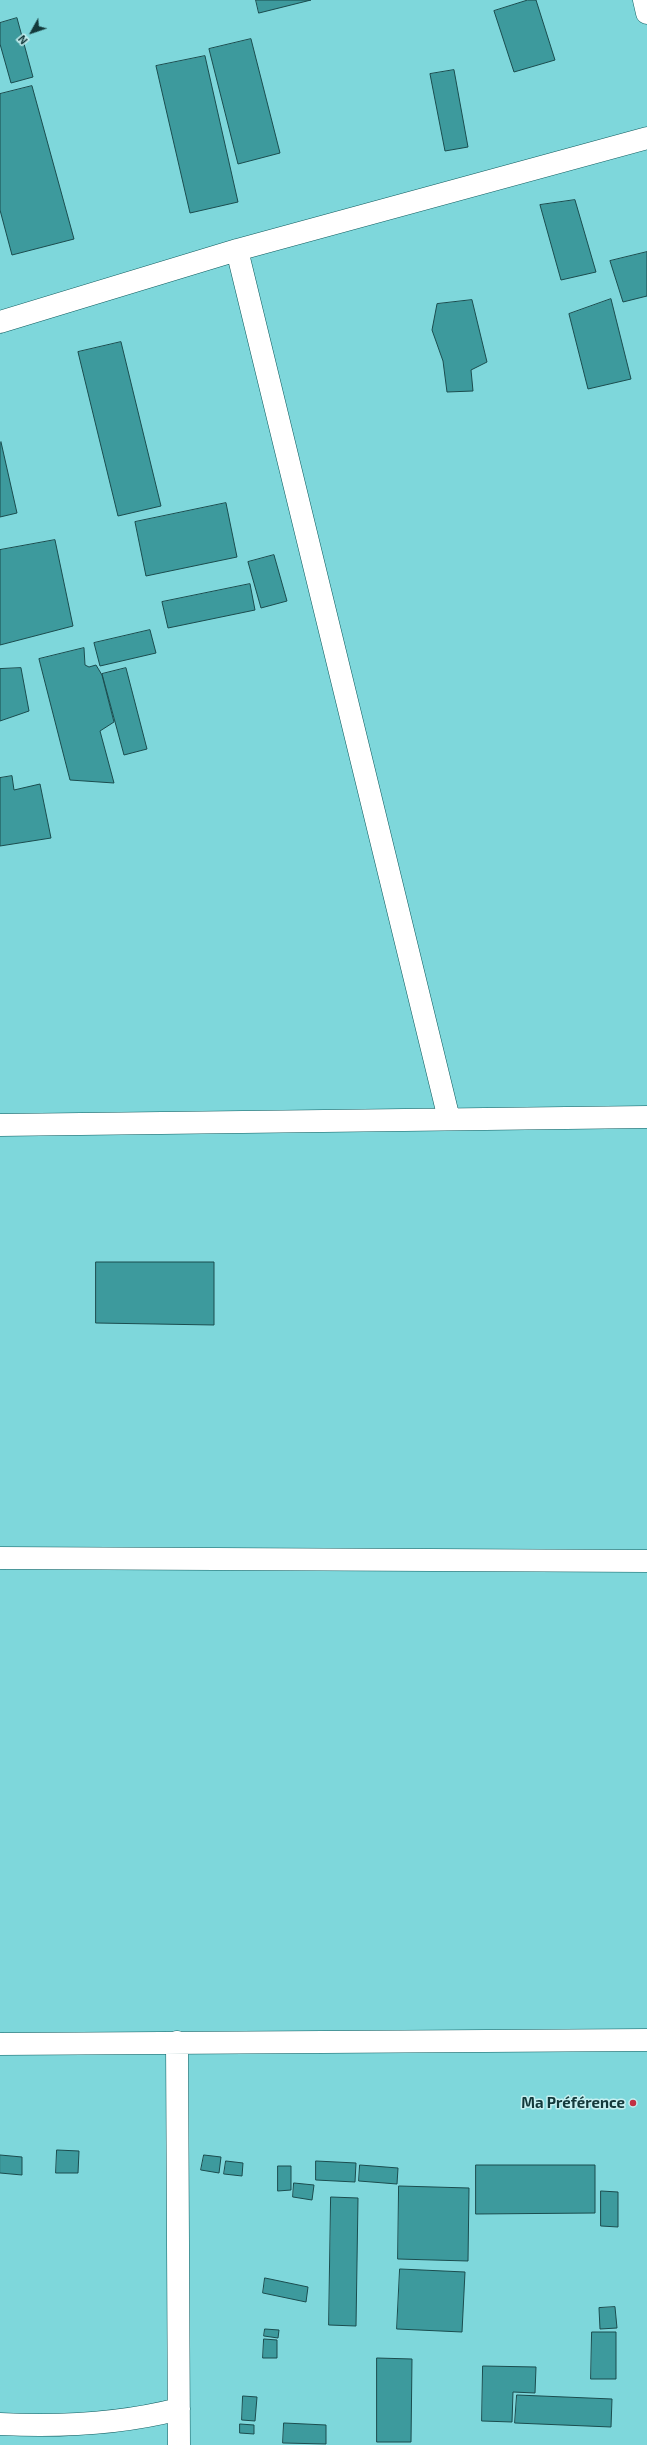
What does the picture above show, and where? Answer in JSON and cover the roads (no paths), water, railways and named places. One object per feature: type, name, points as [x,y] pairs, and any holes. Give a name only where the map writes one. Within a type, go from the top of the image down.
[{"type":"street","points":[[644,0],[647,13]]},
{"type":"street","points":[[0,322],[237,250],[647,138]]},
{"type":"street","points":[[237,250],[449,1119]]},
{"type":"street","points":[[0,1125],[647,1117]]},
{"type":"street","points":[[0,1558],[647,1561]]},
{"type":"street","points":[[0,2044],[647,2040]]},
{"type":"street","points":[[177,2042],[179,2445]]},
{"type":"street","points":[[0,2424],[96,2423],[144,2418],[179,2409]]},
{"type":"place","name":"Ma Préférence","points":[[633,2103]]}]
